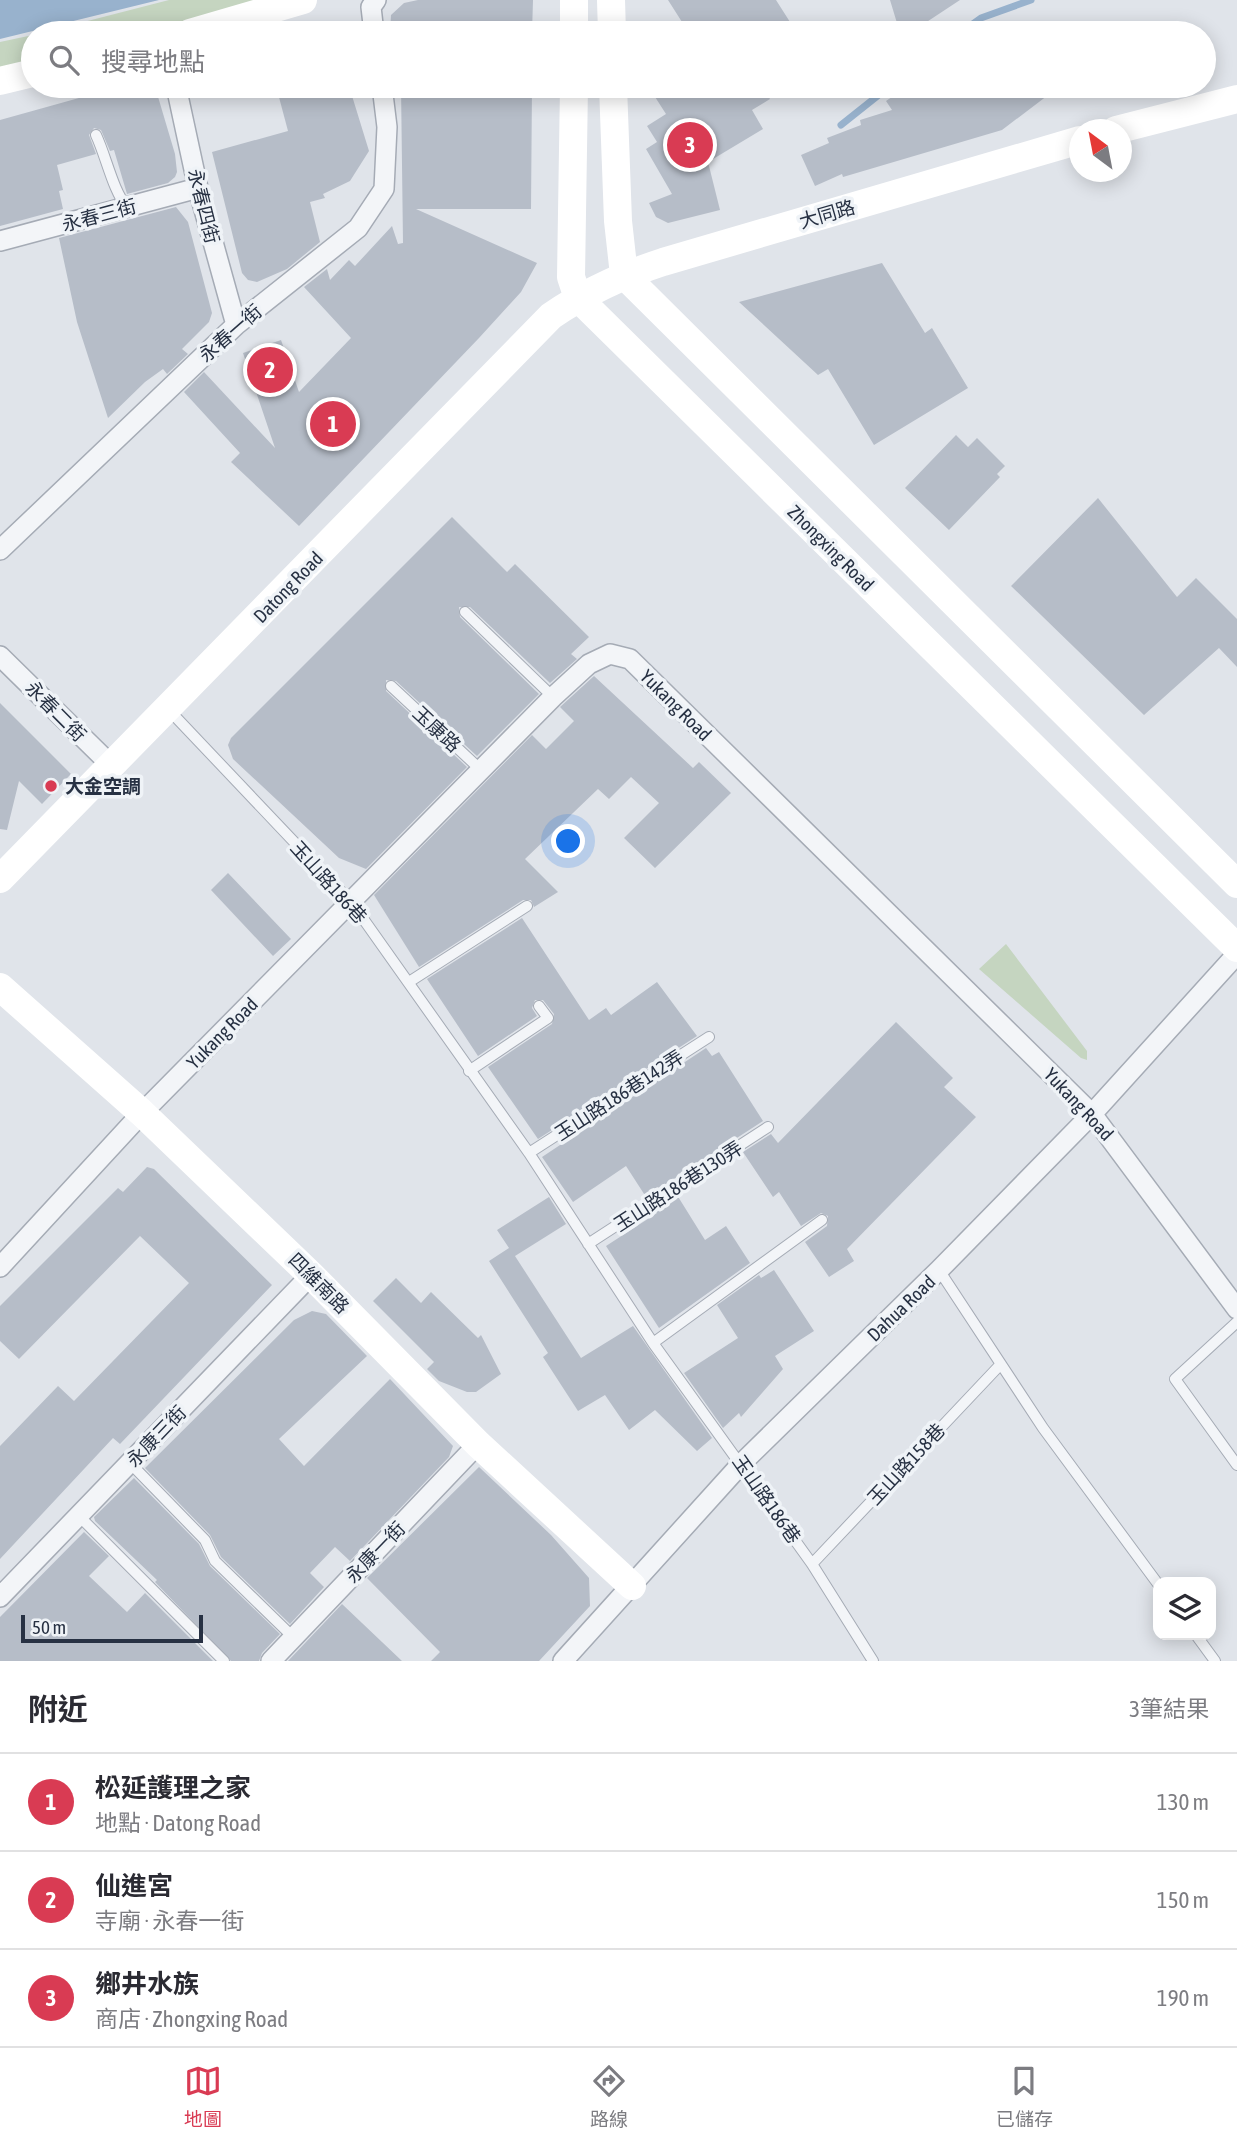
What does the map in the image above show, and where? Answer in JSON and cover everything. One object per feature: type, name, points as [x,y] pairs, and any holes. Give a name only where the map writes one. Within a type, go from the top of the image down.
[{"type":"street","points":[[231,21],[303,0]]},
{"type":"street","points":[[373,21],[371,7],[376,0]]},
{"type":"street","points":[[573,0],[574,21]]},
{"type":"street","points":[[611,0],[612,21]]},
{"type":"street","points":[[0,81],[21,76]]},
{"type":"street","name":"永春四街","points":[[179,98],[198,188],[236,325]]},
{"type":"street","name":"永春一街","points":[[0,550],[236,325],[358,228],[384,188],[387,127],[383,98]]},
{"type":"street","points":[[574,98],[571,277],[578,298]]},
{"type":"street","points":[[613,98],[618,221],[624,275],[1237,884]]},
{"type":"street","points":[[1132,126],[1237,99]]},
{"type":"street","name":"大同路","points":[[578,298],[624,275],[1069,143]]},
{"type":"street","name":"永春三街","points":[[0,241],[198,188]]},
{"type":"street","name":"Datong Road","points":[[0,880],[551,316],[578,298]]},
{"type":"street","name":"Zhongxing Road","points":[[578,298],[1237,948]]},
{"type":"street","name":"Yukang Road","points":[[0,1267],[142,1113],[554,697],[589,664],[610,654],[630,659],[1092,1114],[1237,1312]]},
{"type":"street","name":"永春二街","points":[[0,656],[112,766]]},
{"type":"street","name":"Dahua Road","points":[[563,1661],[742,1463],[939,1270],[1092,1114],[1237,954]]},
{"type":"street","name":"四維南路","points":[[0,987],[142,1113],[311,1275],[478,1444],[632,1586]]},
{"type":"street","name":"永康三街","points":[[0,1597],[311,1275]]},
{"type":"street","name":"永康一街","points":[[271,1661],[478,1444]]},
{"type":"lane","points":[[96,135],[110,165],[118,197],[127,207]]},
{"type":"lane","points":[[465,612],[554,697]]},
{"type":"lane","name":"玉康路","points":[[391,686],[482,771]]},
{"type":"lane","name":"玉山路186巷","points":[[169,709],[352,902],[528,1153],[653,1343],[742,1463],[812,1564],[873,1661]]},
{"type":"lane","points":[[409,982],[527,906]]},
{"type":"lane","points":[[469,1070],[548,1018],[538,1006]]},
{"type":"lane","name":"玉山路186巷142弄","points":[[528,1153],[709,1037]]},
{"type":"lane","name":"玉山路186巷130弄","points":[[588,1244],[768,1127]]},
{"type":"lane","points":[[653,1343],[822,1220]]},
{"type":"lane","points":[[939,1270],[1000,1365],[1153,1577]]},
{"type":"lane","points":[[1237,1312],[1175,1379],[1237,1465]]},
{"type":"lane","name":"玉山路158巷","points":[[812,1564],[1000,1365]]},
{"type":"lane","points":[[130,1463],[205,1540],[215,1561],[293,1637]]},
{"type":"lane","points":[[79,1516],[224,1661]]},
{"type":"lane","points":[[1200,1640],[1215,1661]]},
{"type":"green space","points":[[169,0],[272,0],[192,21],[88,21]]},
{"type":"green space","points":[[21,38],[21,64],[0,69],[0,42]]},
{"type":"green space","points":[[1006,944],[1087,1051],[1087,1060],[1081,1058],[979,969]]},
{"type":"water","points":[[0,0],[159,0],[73,21],[21,21],[21,34],[0,39]]},
{"type":"building","points":[[418,0],[533,0],[532,21],[391,21],[391,15],[404,3]]},
{"type":"building","points":[[668,0],[776,0],[789,21],[681,21]]},
{"type":"building","points":[[890,0],[960,0],[928,21],[896,21]]},
{"type":"building","points":[[79,98],[158,98],[175,154],[177,172],[168,183],[127,194],[114,150],[110,151],[101,130],[94,128],[89,135],[96,154],[57,165],[63,190],[59,191],[63,209],[0,226],[0,120]]},
{"type":"building","points":[[279,98],[353,98],[369,151],[350,181],[323,194],[325,198],[310,202],[320,242],[287,269],[257,282],[248,280],[242,273],[212,152],[288,131]]},
{"type":"building","points":[[401,98],[532,98],[531,209],[416,209],[537,263],[521,292],[299,526],[231,462],[240,453],[184,392],[204,372],[275,448],[243,353],[281,340],[299,392],[351,338],[304,287],[327,269],[330,280],[349,260],[355,266],[392,226],[398,244],[403,243]]},
{"type":"building","points":[[656,98],[769,98],[752,110],[763,129],[708,162],[720,210],[668,223],[656,217],[649,203],[672,194],[646,149],[657,142],[647,126],[666,114]]},
{"type":"building","points":[[890,98],[1044,98],[1002,130],[843,177],[842,174],[815,186],[801,155],[829,143],[827,138],[861,125],[860,120],[892,110],[886,101]]},
{"type":"building","points":[[176,207],[188,222],[212,313],[209,322],[182,349],[188,354],[167,374],[163,369],[145,382],[108,418],[77,322],[59,238]]},
{"type":"building","points":[[882,263],[925,333],[932,328],[968,388],[874,445],[828,369],[818,375],[739,302]]},
{"type":"building","points":[[956,435],[968,447],[977,438],[1005,466],[997,474],[1000,477],[949,530],[905,488]]},
{"type":"building","points":[[1098,498],[1177,597],[1196,578],[1237,619],[1237,667],[1219,648],[1144,715],[1011,586]]},
{"type":"building","points":[[452,517],[507,572],[515,564],[589,637],[571,654],[577,659],[550,683],[470,607],[459,607],[460,617],[539,694],[477,756],[396,681],[386,680],[386,691],[467,767],[366,869],[339,858],[233,759],[228,745],[231,738]]},
{"type":"building","points":[[594,676],[693,768],[699,762],[731,793],[655,868],[624,838],[659,803],[631,777],[609,799],[598,789],[525,859],[558,892],[534,907],[531,900],[523,900],[419,967],[374,895],[532,735],[546,749],[574,721],[560,707]]},
{"type":"building","points":[[0,703],[71,774],[42,804],[19,781],[7,830],[0,829]]},
{"type":"building","points":[[228,873],[291,939],[273,956],[211,890]]},
{"type":"building","points":[[522,918],[589,1020],[606,1008],[611,1015],[657,982],[697,1036],[538,1139],[488,1067],[552,1024],[554,1014],[543,1000],[535,1000],[532,1008],[537,1016],[478,1056],[427,979]]},
{"type":"building","points":[[896,1022],[953,1078],[944,1087],[976,1117],[847,1249],[854,1261],[829,1277],[805,1242],[827,1226],[828,1216],[821,1213],[801,1226],[779,1192],[773,1197],[743,1152],[771,1134],[778,1143]]},
{"type":"building","points":[[706,1048],[712,1056],[719,1052],[763,1121],[646,1197],[626,1166],[573,1202],[542,1157]]},
{"type":"building","points":[[147,1167],[154,1169],[272,1285],[120,1444],[113,1438],[0,1559],[0,1446],[58,1386],[74,1401],[189,1283],[140,1236],[19,1359],[0,1341],[0,1306],[118,1188],[123,1192]]},
{"type":"building","points":[[677,1195],[705,1240],[726,1226],[750,1263],[659,1328],[606,1246],[657,1213],[654,1210]]},
{"type":"building","points":[[549,1197],[566,1224],[515,1256],[581,1358],[633,1326],[712,1438],[697,1451],[655,1410],[629,1430],[605,1395],[578,1411],[543,1357],[548,1353],[489,1261],[509,1248],[497,1230]]},
{"type":"building","points":[[774,1270],[814,1331],[775,1356],[783,1369],[741,1417],[739,1413],[723,1428],[684,1373],[738,1338],[717,1305],[759,1275],[761,1278]]},
{"type":"building","points":[[396,1278],[421,1303],[431,1292],[478,1338],[481,1335],[501,1374],[476,1392],[467,1392],[439,1381],[427,1369],[434,1362],[373,1301]]},
{"type":"building","points":[[312,1311],[326,1314],[367,1356],[279,1439],[304,1466],[390,1379],[453,1446],[449,1457],[350,1561],[335,1547],[310,1573],[324,1587],[290,1624],[221,1557],[210,1535],[145,1468],[294,1320]]},
{"type":"building","points":[[479,1467],[551,1535],[589,1578],[590,1606],[539,1661],[431,1661],[440,1652],[367,1578]]},
{"type":"building","points":[[134,1478],[199,1544],[210,1566],[280,1634],[262,1653],[259,1661],[231,1661],[155,1582],[157,1580],[95,1521],[94,1517]]},
{"type":"building","points":[[84,1532],[109,1556],[89,1576],[127,1612],[145,1593],[213,1661],[0,1661],[0,1617]]},
{"type":"building","points":[[342,1604],[402,1661],[288,1661]]},
{"type":"waterway","points":[[977,21],[1031,0]]},
{"type":"waterway","points":[[841,125],[875,98]]},
{"type":"place","name":"鄉井水族","points":[[690,145]]},
{"type":"place","name":"仙進宮","points":[[270,370]]},
{"type":"place","name":"松延護理之家","points":[[333,424]]},
{"type":"place","name":"大金空調","points":[[51,786]]}]
